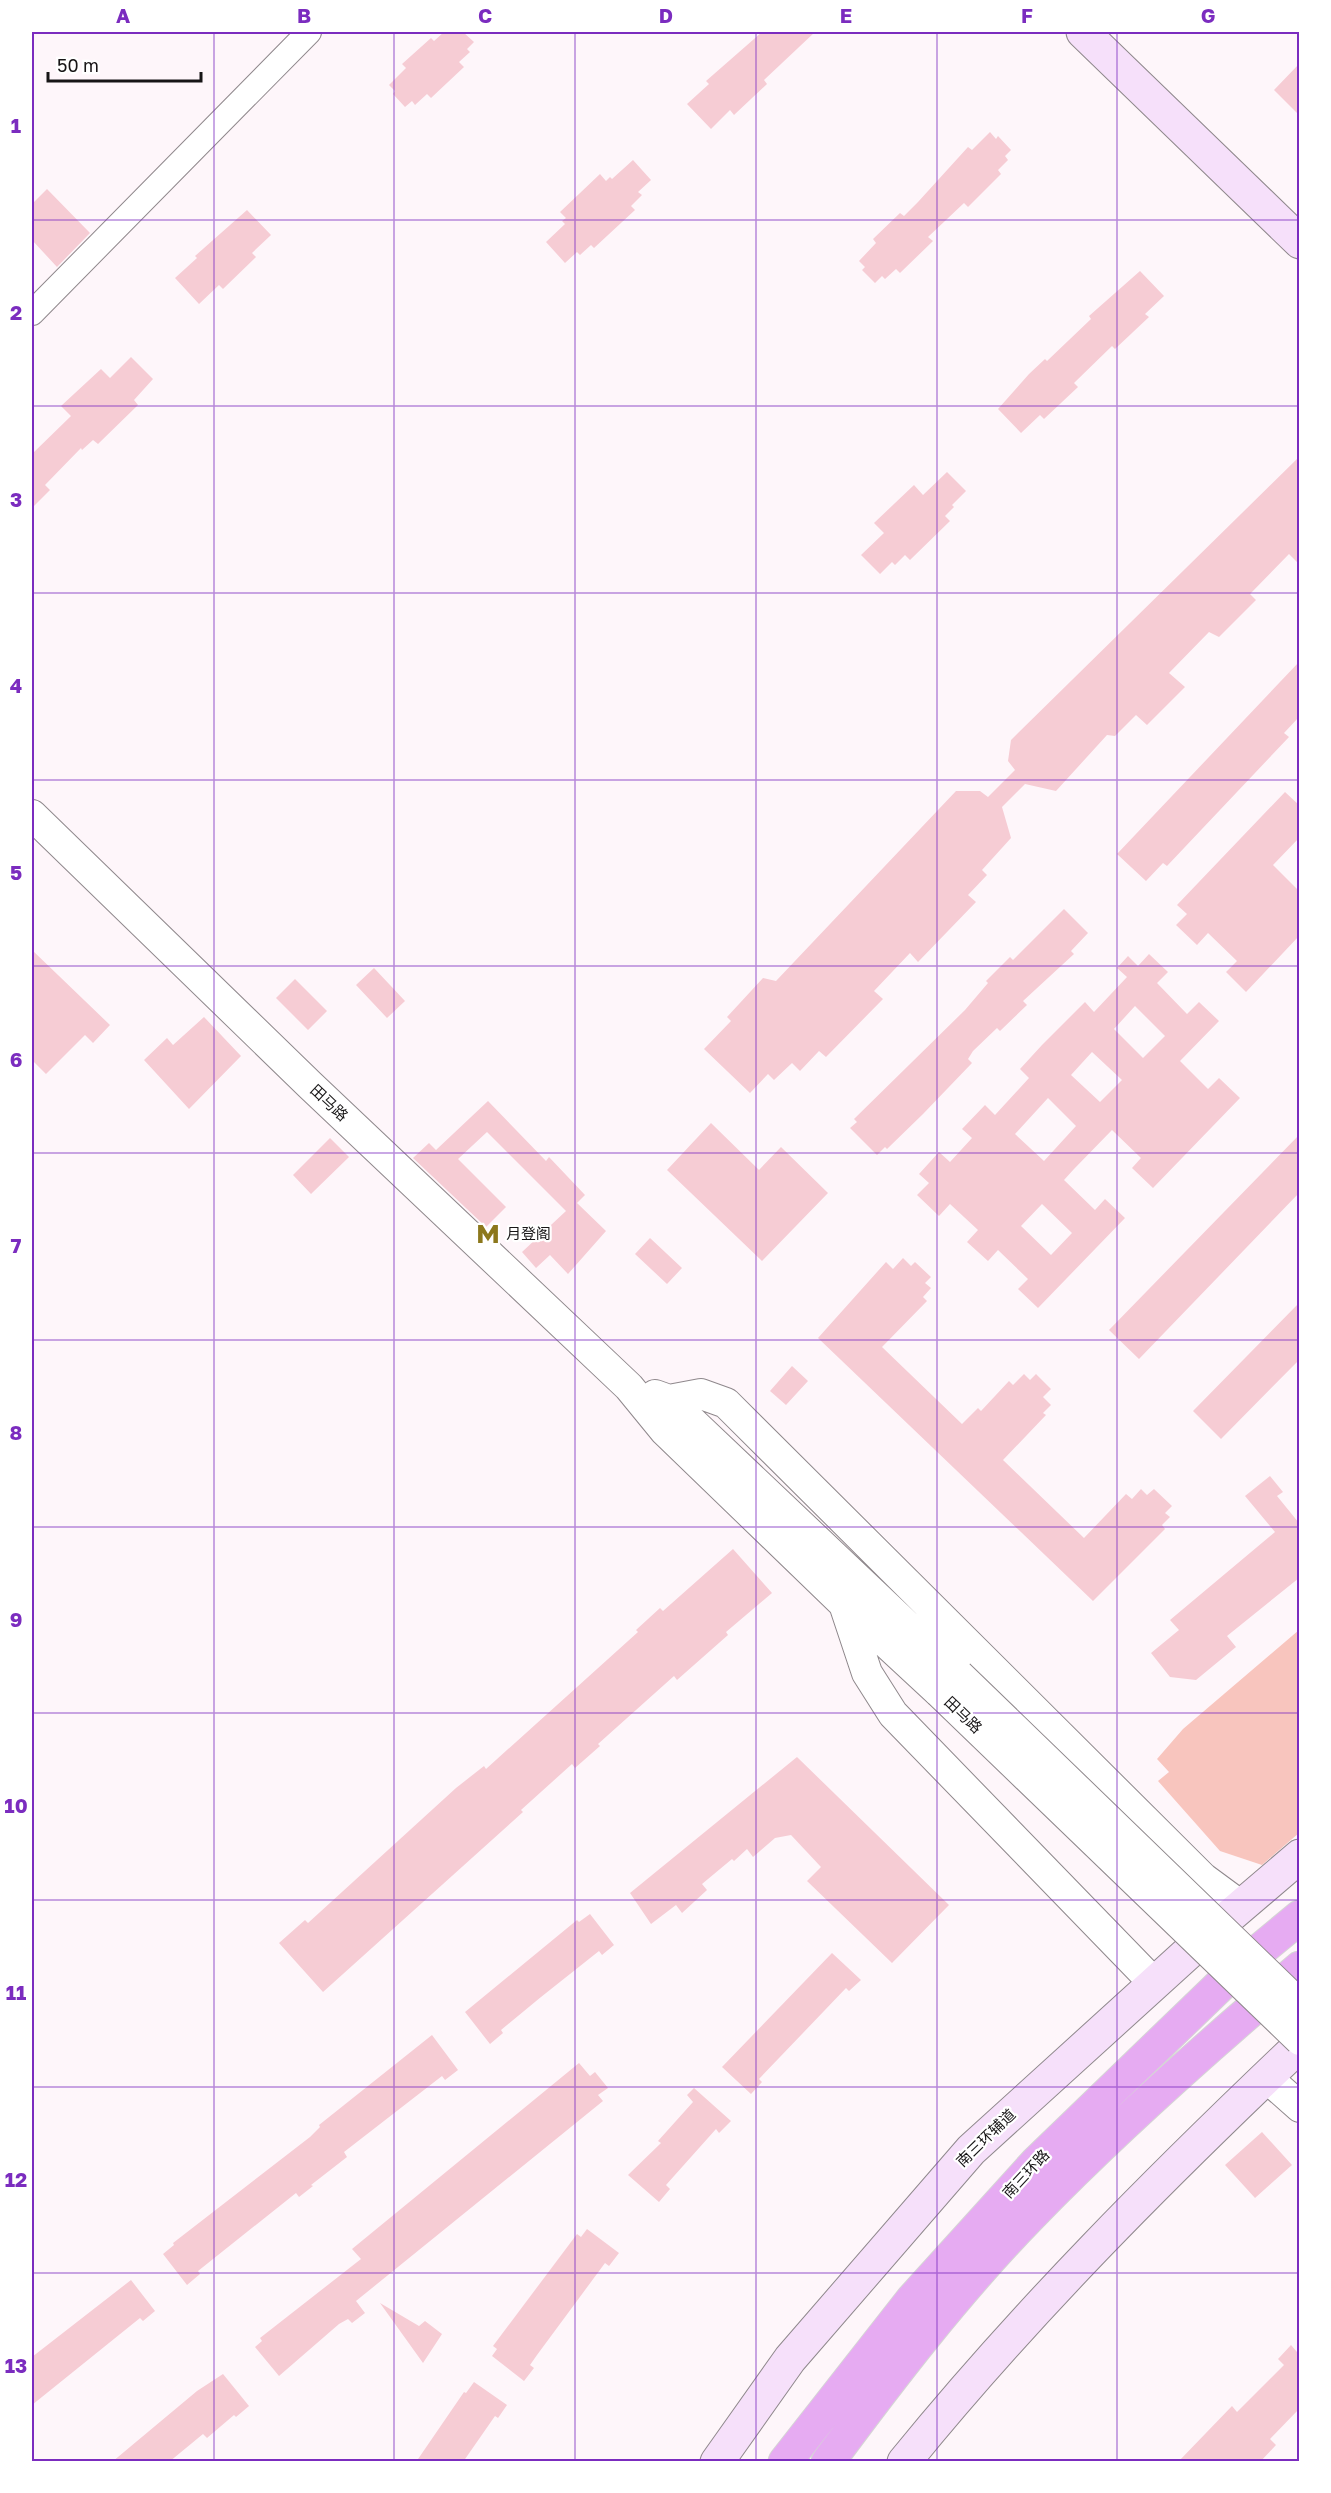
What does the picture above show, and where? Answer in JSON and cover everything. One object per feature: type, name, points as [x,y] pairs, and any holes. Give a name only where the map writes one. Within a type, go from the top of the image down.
[{"type":"highway","name":"南三环路","points":[[793,2450],[912,2300],[1037,2162],[1236,1970],[1299,1917]]},
{"type":"highway","points":[[829,2461],[933,2326],[1029,2217],[1176,2077],[1299,1968]]},
{"type":"main road","points":[[1083,32],[1299,242]]},
{"type":"main road","name":"南三环辅道","points":[[717,2462],[790,2359],[971,2150],[1154,1983],[1299,1856]]},
{"type":"main road","points":[[904,2462],[966,2385],[1150,2189],[1299,2045]]},
{"type":"street","points":[[32,313],[309,32]]},
{"type":"street","name":"田马路","points":[[32,815],[310,1085],[629,1387],[665,1431],[844,1604],[949,1684],[1299,2005]]},
{"type":"street","name":"田马路","points":[[629,1387],[669,1400],[1299,2040]]},
{"type":"street","points":[[669,1400],[701,1394],[726,1403],[1203,1878],[1241,1906]]},
{"type":"street","points":[[844,1604],[867,1673],[893,1714],[1154,1983]]},
{"type":"street","points":[[1266,2077],[1299,2107]]},
{"type":"shaded area","points":[[1299,1630],[1299,1833],[1262,1865],[1220,1851],[1158,1781],[1169,1772],[1157,1759],[1183,1729]]},
{"type":"building","points":[[444,32],[463,32],[474,42],[467,49],[470,52],[459,62],[464,67],[431,98],[427,94],[415,105],[412,101],[405,107],[393,94],[395,91],[389,85],[406,68],[402,64],[431,38],[434,41]]},
{"type":"building","points":[[762,32],[815,32],[764,80],[767,84],[734,115],[730,110],[711,129],[687,104],[709,84],[706,81]]},
{"type":"building","points":[[1299,64],[1299,115],[1274,90]]},
{"type":"building","points":[[990,132],[996,139],[998,136],[1011,150],[1005,156],[1008,160],[998,170],[1001,174],[968,207],[964,203],[928,237],[933,241],[900,273],[896,269],[885,279],[882,276],[875,283],[862,270],[865,267],[859,261],[876,243],[873,239],[900,213],[904,216],[968,147],[972,150]]},
{"type":"building","points":[[633,160],[651,180],[638,192],[642,195],[631,206],[635,210],[594,248],[591,245],[580,255],[577,252],[565,263],[546,242],[565,224],[562,221],[566,218],[560,212],[600,174],[606,181],[610,177],[612,179]]},
{"type":"building","points":[[47,189],[90,233],[57,267],[32,240],[32,204]]},
{"type":"building","points":[[247,210],[271,235],[252,253],[256,257],[223,289],[219,285],[199,304],[175,278],[197,258],[195,256]]},
{"type":"building","points":[[1140,271],[1164,296],[1145,314],[1149,317],[1115,349],[1112,346],[1074,383],[1078,387],[1044,419],[1040,415],[1021,433],[998,409],[1029,374],[1045,359],[1047,361],[1091,319],[1089,316]]},
{"type":"building","points":[[131,357],[153,379],[134,400],[138,405],[98,444],[93,440],[82,450],[81,448],[45,485],[50,490],[32,508],[32,454],[71,416],[61,406],[101,369],[110,378]]},
{"type":"building","points":[[1299,457],[1299,564],[1289,554],[1250,594],[1256,600],[1219,637],[1209,632],[1169,673],[1185,687],[1147,725],[1136,715],[1115,736],[1107,735],[1056,791],[1025,784],[1002,807],[1011,838],[982,870],[987,875],[968,895],[976,902],[918,962],[910,953],[874,991],[883,999],[826,1057],[819,1051],[800,1071],[792,1063],[774,1080],[768,1074],[750,1093],[704,1049],[731,1021],[727,1017],[763,978],[776,981],[956,791],[980,791],[988,797],[1015,770],[1008,761],[1011,740]]},
{"type":"building","points":[[947,472],[966,491],[945,516],[950,521],[910,560],[905,555],[895,565],[892,562],[880,574],[861,555],[884,533],[874,523],[914,485],[923,495]]},
{"type":"building","points":[[1299,662],[1299,717],[1284,733],[1289,737],[1167,866],[1163,863],[1146,881],[1117,854]]},
{"type":"building","points":[[1285,792],[1299,805],[1299,838],[1273,865],[1299,891],[1299,936],[1246,992],[1226,972],[1237,961],[1208,933],[1197,945],[1176,925],[1187,914],[1177,905]]},
{"type":"building","points":[[1064,909],[1088,933],[1071,951],[1074,954],[1023,1001],[1027,1005],[1000,1031],[997,1028],[973,1051],[968,1059],[972,1063],[887,1149],[885,1147],[877,1155],[850,1128],[857,1122],[854,1119],[965,1010],[988,983],[986,981],[1010,957],[1013,960]]},
{"type":"building","points":[[32,950],[110,1025],[93,1043],[85,1035],[46,1074],[32,1060]]},
{"type":"building","points":[[1149,954],[1168,972],[1157,983],[1187,1014],[1199,1002],[1219,1021],[1180,1061],[1208,1089],[1219,1078],[1240,1098],[1153,1188],[1132,1168],[1141,1158],[1112,1130],[1074,1169],[1064,1180],[1095,1210],[1105,1199],[1125,1218],[1038,1308],[1018,1289],[1028,1279],[998,1250],[988,1261],[967,1242],[978,1230],[950,1204],[939,1216],[917,1195],[929,1183],[919,1174],[939,1152],[950,1162],[972,1138],[962,1129],[985,1105],[995,1115],[1029,1078],[1020,1069],[1085,1002],[1094,1012],[1127,977],[1117,968],[1128,956],[1138,966]],"holes":[[[1135,1006],[1165,1036],[1143,1058],[1114,1029]],[[1092,1052],[1122,1080],[1100,1102],[1071,1075]],[[1048,1098],[1076,1126],[1044,1161],[1015,1134]],[[1042,1204],[1072,1233],[1051,1255],[1021,1226]]]},
{"type":"building","points":[[374,968],[405,1001],[387,1018],[356,985]]},
{"type":"building","points":[[295,979],[327,1011],[308,1030],[276,998]]},
{"type":"building","points":[[204,1017],[241,1056],[189,1109],[144,1060],[167,1038],[173,1045]]},
{"type":"building","points":[[488,1101],[546,1161],[549,1157],[585,1195],[577,1203],[606,1231],[568,1274],[550,1255],[536,1268],[522,1252],[566,1211],[487,1132],[458,1159],[506,1207],[486,1227],[413,1158],[429,1143],[436,1150]]},
{"type":"building","points":[[711,1123],[759,1170],[781,1147],[828,1193],[762,1261],[667,1170]]},
{"type":"building","points":[[1299,1135],[1299,1193],[1139,1359],[1109,1330]]},
{"type":"building","points":[[330,1138],[349,1157],[311,1194],[293,1175]]},
{"type":"building","points":[[650,1238],[682,1268],[667,1284],[635,1254]]},
{"type":"building","points":[[903,1258],[911,1266],[915,1262],[931,1277],[925,1283],[931,1288],[923,1297],[927,1301],[882,1347],[962,1424],[978,1408],[981,1411],[1009,1381],[1013,1385],[1024,1374],[1030,1380],[1036,1374],[1051,1389],[1043,1397],[1051,1405],[1043,1413],[1046,1415],[1003,1460],[1084,1538],[1126,1494],[1132,1499],[1141,1489],[1147,1495],[1154,1489],[1172,1506],[1165,1513],[1170,1517],[1162,1525],[1165,1529],[1093,1601],[818,1338],[886,1262],[893,1269]]},
{"type":"building","points":[[1299,1303],[1299,1360],[1221,1439],[1193,1411]]},
{"type":"building","points":[[792,1366],[808,1381],[786,1405],[770,1391]]},
{"type":"building","points":[[1270,1476],[1283,1492],[1277,1496],[1299,1523],[1299,1578],[1227,1636],[1236,1647],[1196,1680],[1170,1677],[1151,1653],[1179,1630],[1170,1620],[1275,1532],[1245,1496]]},
{"type":"building","points":[[733,1549],[772,1593],[726,1632],[728,1635],[677,1680],[674,1676],[598,1744],[600,1746],[575,1768],[572,1764],[521,1810],[523,1812],[323,1992],[279,1943],[305,1920],[308,1923],[456,1788],[484,1766],[486,1769],[638,1632],[636,1630],[660,1608],[663,1611]]},
{"type":"building","points":[[797,1757],[949,1905],[892,1963],[807,1881],[821,1867],[791,1835],[775,1838],[753,1857],[747,1849],[734,1861],[732,1859],[702,1884],[707,1890],[682,1913],[676,1905],[651,1924],[630,1893]]},
{"type":"building","points":[[590,1914],[614,1945],[602,1955],[599,1951],[541,1997],[501,2030],[503,2033],[490,2044],[465,2012],[577,1920],[579,1922]]},
{"type":"building","points":[[832,1953],[861,1980],[849,1991],[846,1988],[759,2079],[762,2082],[751,2094],[722,2067]]},
{"type":"building","points":[[432,2035],[458,2070],[445,2080],[442,2076],[344,2152],[347,2157],[311,2185],[313,2186],[299,2197],[296,2193],[198,2271],[200,2274],[187,2285],[163,2254],[174,2245],[173,2243],[310,2137],[320,2127],[319,2125]]},
{"type":"building","points":[[579,2063],[590,2076],[595,2072],[608,2088],[598,2095],[603,2101],[356,2301],[365,2313],[352,2323],[348,2319],[339,2324],[279,2376],[255,2347],[262,2341],[260,2338],[361,2259],[352,2249]]},
{"type":"building","points":[[694,2088],[731,2121],[719,2133],[716,2129],[666,2185],[670,2189],[659,2202],[628,2175],[661,2143],[658,2141],[693,2102],[687,2095]]},
{"type":"building","points":[[1262,2132],[1292,2165],[1255,2198],[1225,2165]]},
{"type":"building","points":[[587,2229],[619,2253],[609,2266],[605,2263],[530,2365],[534,2368],[524,2381],[492,2356],[497,2349],[493,2346],[577,2234],[581,2237]]},
{"type":"building","points":[[131,2280],[155,2311],[143,2321],[140,2318],[32,2405],[32,2357]]},
{"type":"building","points":[[380,2303],[419,2326],[425,2321],[442,2334],[423,2363]]},
{"type":"building","points":[[1291,2345],[1297,2352],[1299,2349],[1299,2409],[1270,2439],[1276,2445],[1260,2462],[1178,2462],[1232,2406],[1237,2412],[1284,2365],[1278,2359]]},
{"type":"building","points":[[223,2374],[249,2406],[236,2417],[234,2415],[207,2438],[203,2434],[169,2462],[112,2462],[197,2391]]},
{"type":"building","points":[[474,2382],[507,2405],[498,2418],[495,2416],[463,2462],[416,2462],[464,2392],[466,2393]]},
{"type":"place","name":"月登阁","points":[[488,1234]]}]
